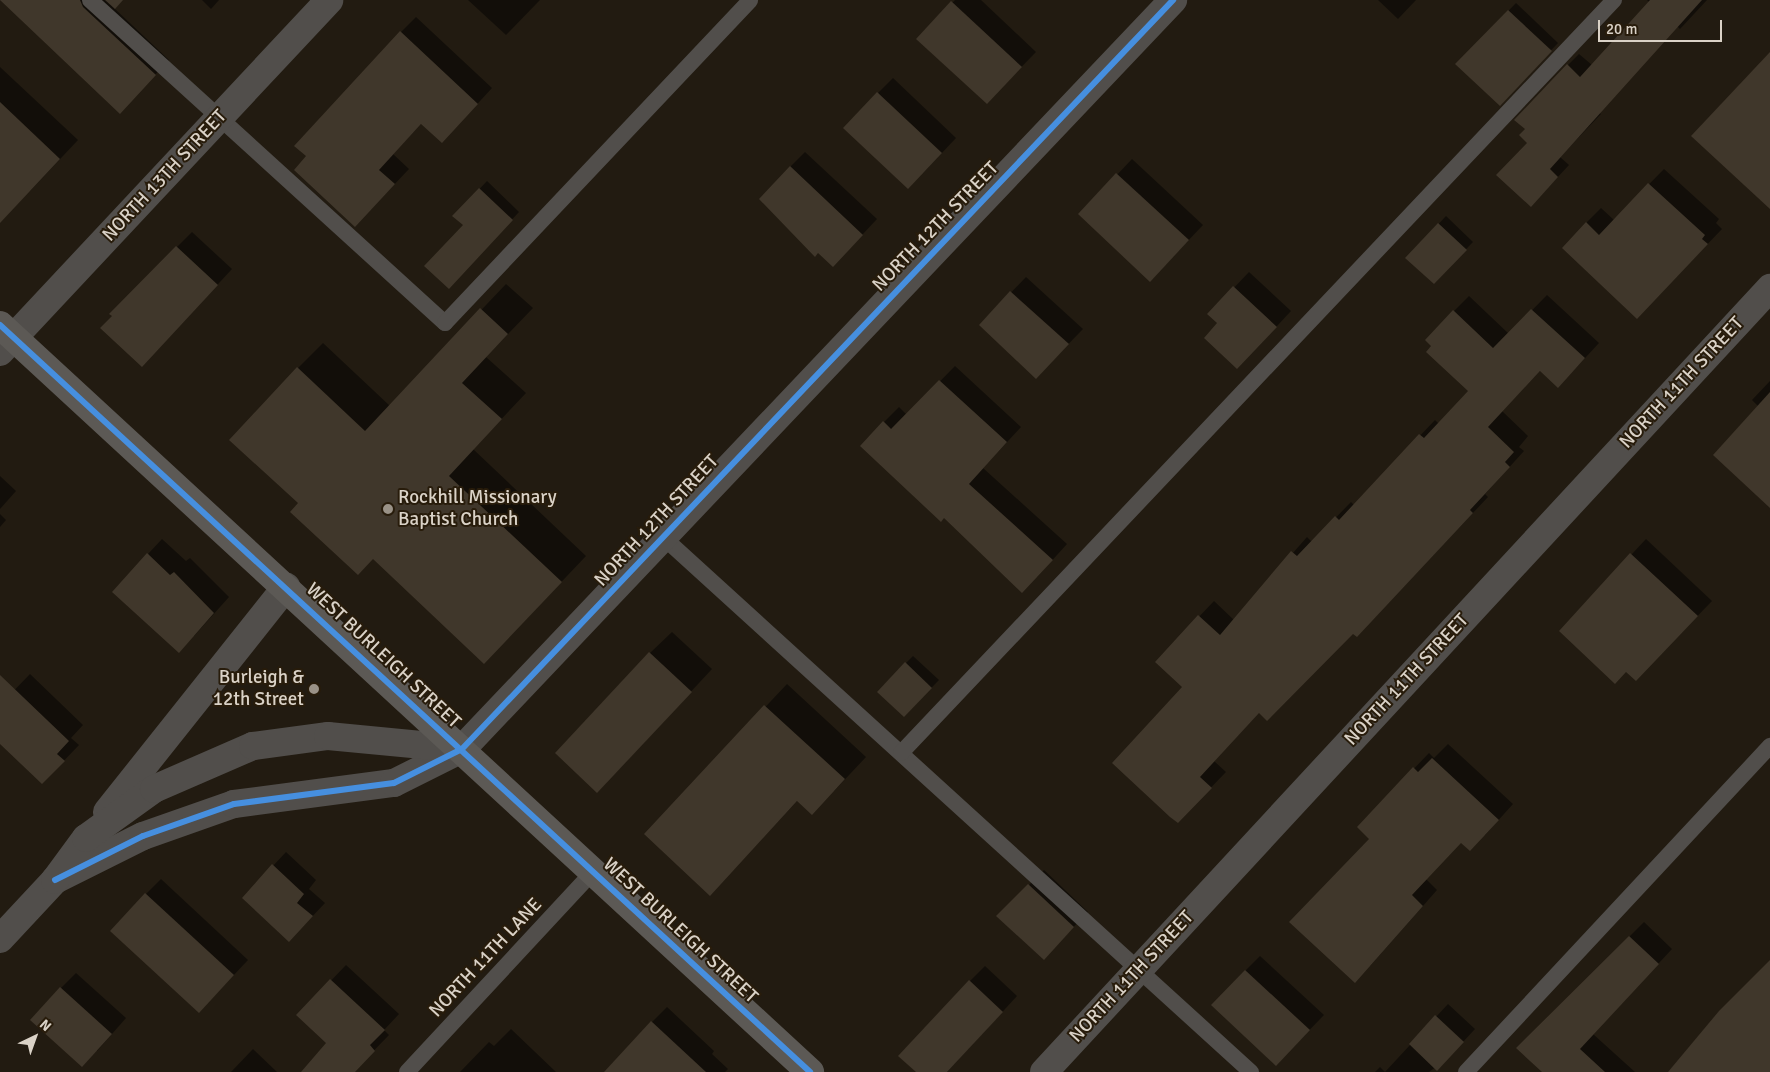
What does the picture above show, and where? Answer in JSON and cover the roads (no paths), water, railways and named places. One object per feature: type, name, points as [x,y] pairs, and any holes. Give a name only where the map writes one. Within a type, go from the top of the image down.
[{"type":"street","name":"NORTH 13TH STREET","points":[[4,338],[218,119],[329,0]]},
{"type":"street","name":"NORTH 12TH STREET","points":[[55,880],[143,836],[234,804],[394,783],[462,749],[1173,0]]},
{"type":"street","name":"NORTH 11TH STREET","points":[[1044,1072],[1770,288]]},
{"type":"street","name":"WEST BURLEIGH STREET","points":[[4,338],[286,587],[810,1072]]},
{"type":"street","points":[[86,838],[286,587]]},
{"type":"street","name":"NORTH 12TH STREET","points":[[0,939],[55,880],[86,838],[154,789],[253,746],[328,736],[462,749]]},
{"type":"lane","points":[[90,0],[218,119],[252,144],[445,323],[750,0]]},
{"type":"lane","points":[[901,753],[1614,0]]},
{"type":"lane","points":[[663,537],[1251,1072]]},
{"type":"lane","points":[[1466,1072],[1770,746]]},
{"type":"lane","name":"NORTH 11TH LANE","points":[[407,1072],[594,871]]},
{"type":"place","name":"Rockhill Missionary Baptist Church","points":[[388,509]]},
{"type":"place","name":"Burleigh & 12th Street","points":[[314,689]]}]
